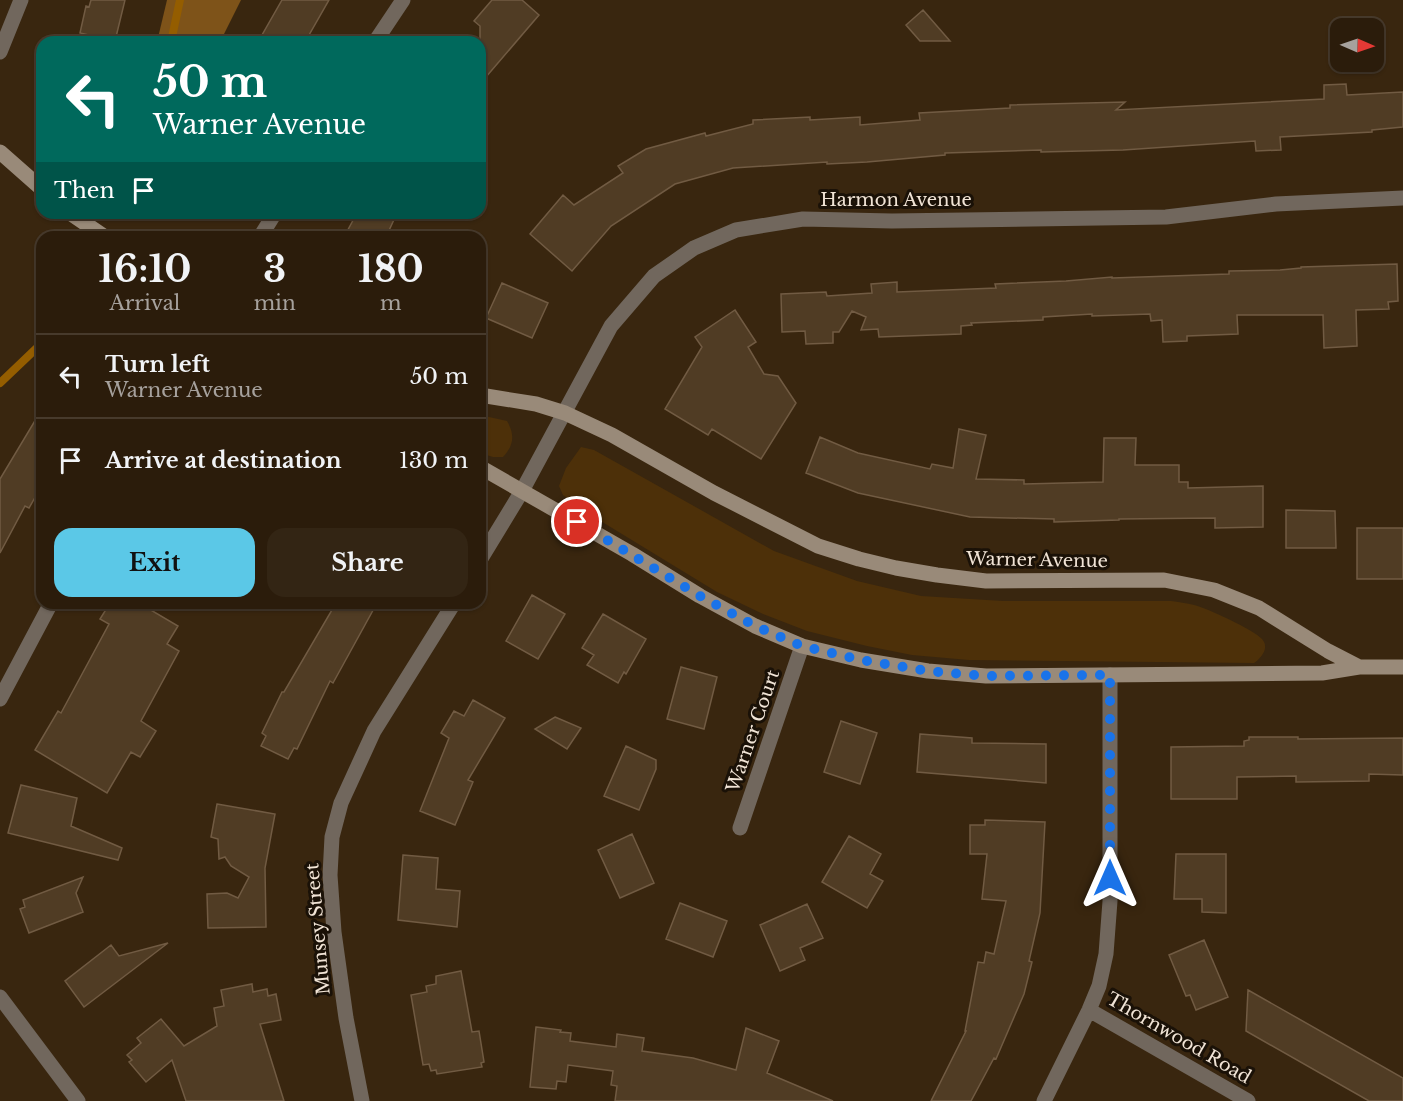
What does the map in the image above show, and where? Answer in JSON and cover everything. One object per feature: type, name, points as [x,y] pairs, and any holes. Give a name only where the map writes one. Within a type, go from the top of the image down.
[{"type":"street","points":[[0,52],[21,0]]},
{"type":"street","points":[[379,36],[403,0]]},
{"type":"street","points":[[0,152],[36,184]]},
{"type":"street","name":"Harmon Avenue","points":[[522,491],[611,326],[654,276],[694,248],[736,230],[803,219],[892,221],[1166,217],[1276,204],[1403,198]]},
{"type":"street","points":[[79,219],[96,231]]},
{"type":"street","name":"Warner Avenue","points":[[486,397],[536,404],[565,413],[612,435],[714,493],[818,546],[859,559],[962,579],[986,581],[1164,580],[1214,590],[1259,608],[1328,651],[1359,667]]},
{"type":"street","name":"Warner Avenue","points":[[486,470],[755,626],[802,646],[861,660],[939,672],[986,676],[1322,673],[1359,667],[1403,667]]},
{"type":"street","points":[[486,550],[522,491]]},
{"type":"street","points":[[0,699],[48,609]]},
{"type":"street","name":"Munsey Street","points":[[362,1101],[346,1018],[334,932],[330,875],[332,837],[341,803],[374,731],[450,609]]},
{"type":"street","name":"Warner Court","points":[[740,828],[802,646]]},
{"type":"street","points":[[1044,1101],[1089,1010],[1099,986],[1106,954],[1110,901],[1110,675]]},
{"type":"street","points":[[0,997],[78,1101]]},
{"type":"street","name":"Thornwood Road","points":[[1089,1010],[1248,1101]]},
{"type":"shaded area","points":[[167,0],[241,0],[223,36],[158,36]]},
{"type":"shaded area","points":[[486,416],[507,421],[511,431],[512,440],[503,457],[486,455]]},
{"type":"shaded area","points":[[581,447],[594,450],[774,551],[857,581],[921,596],[1003,601],[1171,601],[1185,603],[1209,610],[1250,630],[1262,639],[1265,649],[1262,656],[1254,663],[969,660],[912,655],[807,631],[763,614],[717,592],[581,509],[563,495],[559,486],[566,468]]},
{"type":"building","points":[[91,0],[125,0],[116,36],[93,36],[80,33],[86,6],[89,7]]},
{"type":"building","points":[[282,0],[329,0],[308,36],[261,36]]},
{"type":"building","points":[[492,0],[522,0],[539,15],[486,77],[486,36],[480,36],[480,26],[474,21]]},
{"type":"building","points":[[923,10],[950,41],[920,41],[906,25]]},
{"type":"building","points":[[1346,84],[1347,95],[1403,92],[1403,127],[1372,130],[1372,132],[1280,137],[1281,150],[1256,151],[1255,141],[1123,150],[945,153],[945,155],[867,162],[733,168],[675,184],[611,226],[572,271],[530,234],[563,195],[574,205],[623,173],[618,166],[646,149],[705,133],[706,136],[753,124],[753,120],[860,117],[860,125],[920,120],[919,113],[1010,108],[1010,105],[1125,102],[1116,110],[1324,99],[1324,85]]},
{"type":"building","points":[[354,219],[394,219],[389,231],[347,231]]},
{"type":"building","points":[[1397,264],[1398,301],[1388,302],[1389,309],[1356,310],[1357,346],[1324,348],[1323,315],[1237,315],[1238,334],[1187,336],[1187,341],[1163,342],[1162,320],[1151,321],[1150,314],[1092,316],[1092,314],[1043,317],[1043,320],[971,323],[972,325],[961,326],[961,334],[879,337],[878,329],[861,330],[866,317],[852,311],[839,332],[833,332],[833,343],[806,344],[805,331],[782,332],[781,294],[826,292],[827,296],[872,293],[871,284],[897,282],[897,292],[996,288],[995,284],[1112,277],[1229,274],[1229,271]]},
{"type":"building","points":[[502,283],[548,303],[532,338],[486,318]]},
{"type":"building","points":[[735,310],[756,342],[748,347],[764,374],[778,376],[796,403],[761,459],[712,429],[708,435],[665,409],[702,347],[695,337]]},
{"type":"building","points":[[36,419],[36,496],[29,508],[25,506],[0,553],[0,479]]},
{"type":"building","points":[[959,429],[986,435],[976,479],[1024,480],[1024,484],[1103,482],[1104,438],[1136,438],[1135,465],[1179,465],[1179,482],[1188,482],[1188,488],[1263,486],[1263,527],[1215,528],[1215,518],[1054,522],[1054,519],[970,517],[858,493],[806,473],[820,437],[858,453],[930,469],[932,464],[953,468]]},
{"type":"building","points":[[1286,510],[1335,511],[1336,548],[1286,548]]},
{"type":"building","points":[[1357,528],[1403,528],[1403,579],[1357,579]]},
{"type":"building","points":[[532,595],[565,614],[538,659],[506,641]]},
{"type":"building","points":[[106,609],[149,609],[178,626],[167,644],[179,651],[141,721],[156,731],[140,757],[131,752],[107,793],[35,750],[58,711],[61,713],[109,624],[100,619]]},
{"type":"building","points":[[332,609],[374,609],[333,683],[330,681],[297,749],[294,748],[288,759],[261,746],[266,736],[262,733]]},
{"type":"building","points":[[603,614],[646,639],[626,674],[624,672],[618,683],[587,665],[594,655],[582,648]]},
{"type":"building","points":[[681,667],[717,677],[704,729],[667,719]]},
{"type":"building","points":[[473,700],[505,718],[468,780],[473,782],[455,825],[420,811],[449,738],[441,733],[454,711],[464,716]]},
{"type":"building","points":[[555,717],[581,728],[567,749],[535,729]]},
{"type":"building","points":[[841,721],[877,733],[860,784],[824,772]]},
{"type":"building","points":[[920,734],[972,738],[972,743],[1046,744],[1046,783],[917,772]]},
{"type":"building","points":[[1249,737],[1403,738],[1403,775],[1369,774],[1369,781],[1296,782],[1296,776],[1237,777],[1237,799],[1171,799],[1171,747],[1244,746],[1244,741],[1249,740]]},
{"type":"building","points":[[626,746],[656,760],[656,769],[639,810],[604,796]]},
{"type":"building","points":[[21,785],[77,798],[71,826],[122,848],[118,860],[8,833]]},
{"type":"building","points":[[217,804],[275,814],[265,868],[266,927],[208,928],[207,894],[227,893],[238,898],[249,877],[231,866],[225,857],[219,859],[218,839],[211,837]]},
{"type":"building","points":[[985,820],[1045,822],[1040,913],[1029,961],[1032,962],[1024,994],[996,1059],[994,1058],[971,1101],[931,1101],[966,1031],[978,962],[984,963],[986,952],[994,954],[1006,901],[982,899],[987,854],[970,854],[970,825],[985,825]]},
{"type":"building","points":[[632,834],[654,883],[620,898],[598,850]]},
{"type":"building","points":[[849,836],[881,854],[870,874],[883,881],[867,908],[822,882]]},
{"type":"building","points":[[1176,854],[1226,854],[1226,913],[1202,912],[1202,899],[1174,899]]},
{"type":"building","points":[[403,855],[438,858],[436,889],[460,891],[457,927],[398,920]]},
{"type":"building","points":[[83,877],[76,893],[83,912],[29,933],[20,909],[25,907],[23,900]]},
{"type":"building","points":[[680,903],[727,921],[713,957],[666,939]]},
{"type":"building","points":[[807,904],[823,938],[800,948],[805,960],[780,971],[760,925]]},
{"type":"building","points":[[1204,940],[1228,997],[1196,1010],[1190,995],[1186,996],[1169,955]]},
{"type":"building","points":[[168,943],[84,1007],[65,981],[111,945],[119,956]]},
{"type":"building","points":[[461,971],[472,1032],[479,1031],[484,1062],[481,1063],[482,1067],[437,1074],[436,1070],[431,1071],[429,1064],[423,1065],[411,995],[427,992],[426,986],[436,984],[436,976]]},
{"type":"building","points":[[252,984],[253,992],[267,989],[268,996],[276,994],[281,1020],[260,1024],[284,1101],[186,1101],[172,1060],[146,1082],[129,1062],[132,1060],[127,1055],[141,1043],[137,1038],[161,1019],[184,1046],[217,1026],[214,1008],[224,1006],[221,990]]},
{"type":"building","points":[[1248,990],[1403,1078],[1403,1101],[1369,1101],[1246,1031]]},
{"type":"building","points":[[536,1027],[571,1033],[570,1041],[616,1047],[617,1034],[644,1038],[642,1051],[693,1058],[736,1070],[746,1028],[779,1041],[767,1073],[833,1101],[615,1101],[617,1086],[611,1085],[613,1071],[568,1065],[566,1082],[557,1081],[556,1089],[530,1087]]},
{"type":"waterway","points":[[172,36],[180,0]]},
{"type":"waterway","points":[[0,383],[36,349]]},
{"type":"route","points":[[577,522],[700,596],[755,626],[802,646],[861,660],[928,671],[986,676],[1110,675],[1110,878]]}]
